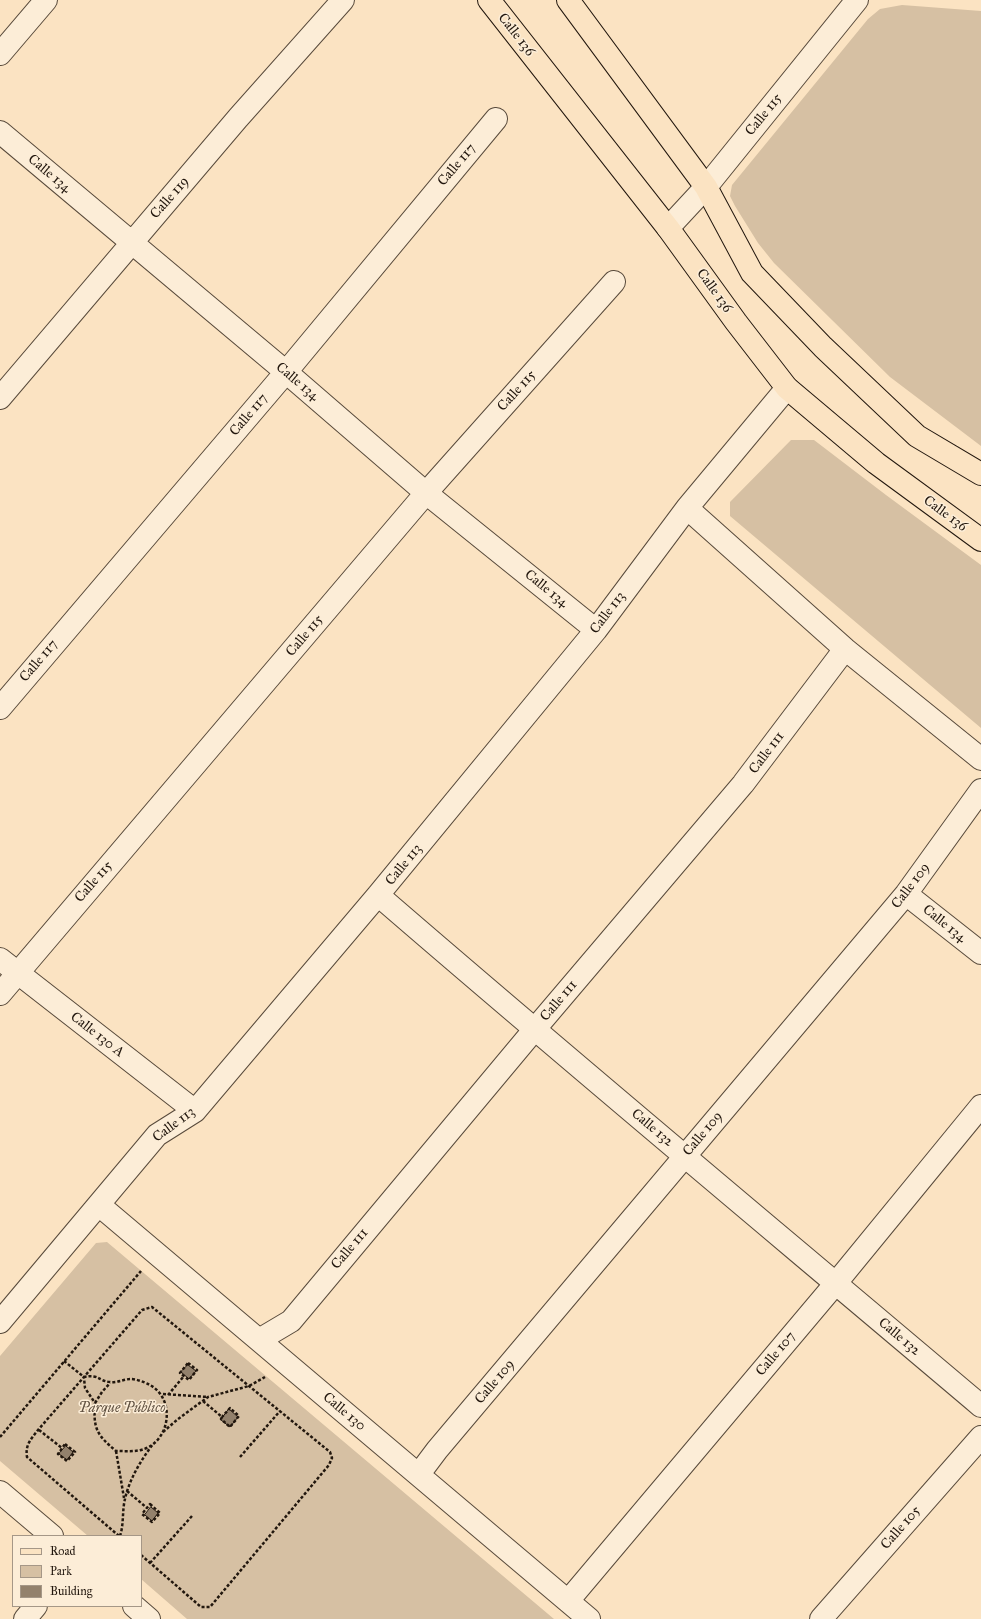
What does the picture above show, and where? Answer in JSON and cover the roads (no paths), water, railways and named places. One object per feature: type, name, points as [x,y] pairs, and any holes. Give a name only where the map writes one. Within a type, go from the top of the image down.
[{"type":"main road","name":"Calle 136","points":[[488,0],[668,228],[736,322],[787,388],[876,463],[981,540]]},
{"type":"main road","points":[[568,0],[706,187],[752,273],[817,342],[917,436],[981,474]]},
{"type":"street","points":[[0,54],[46,0]]},
{"type":"street","name":"Calle 119","points":[[0,398],[238,118],[343,0]]},
{"type":"street","name":"Calle 115","points":[[668,228],[706,187],[857,0]]},
{"type":"street","name":"Calle 117","points":[[0,708],[286,372],[496,119]]},
{"type":"street","name":"Calle 134","points":[[0,132],[286,372],[426,493],[596,630]]},
{"type":"street","name":"Calle 115","points":[[0,994],[16,973],[426,493],[614,282]]},
{"type":"street","name":"Calle 113","points":[[0,1322],[99,1206],[157,1135],[195,1111],[378,895],[596,630],[686,508],[787,388]]},
{"type":"street","points":[[686,508],[845,649],[981,759]]},
{"type":"street","name":"Calle 111","points":[[260,1340],[291,1321],[534,1030],[743,784],[845,649]]},
{"type":"street","name":"Calle 109","points":[[419,1474],[685,1155],[906,894],[981,790]]},
{"type":"street","name":"Calle 134","points":[[906,894],[981,953]]},
{"type":"street","name":"Calle 132","points":[[378,895],[534,1030],[685,1155],[981,1406]]},
{"type":"street","name":"Calle 130 A","points":[[0,959],[16,973],[195,1111]]},
{"type":"street","name":"Calle 107","points":[[568,1601],[836,1283],[981,1106]]},
{"type":"street","name":"Calle 130","points":[[99,1206],[590,1619]]},
{"type":"street","name":"Calle 105","points":[[821,1619],[981,1437]]},
{"type":"street","points":[[0,1492],[51,1535]]},
{"type":"street","points":[[25,1619],[35,1607]]},
{"type":"street","points":[[135,1607],[149,1619]]},
{"type":"park label","name":"Parque Público","points":[[122,1409]]}]
